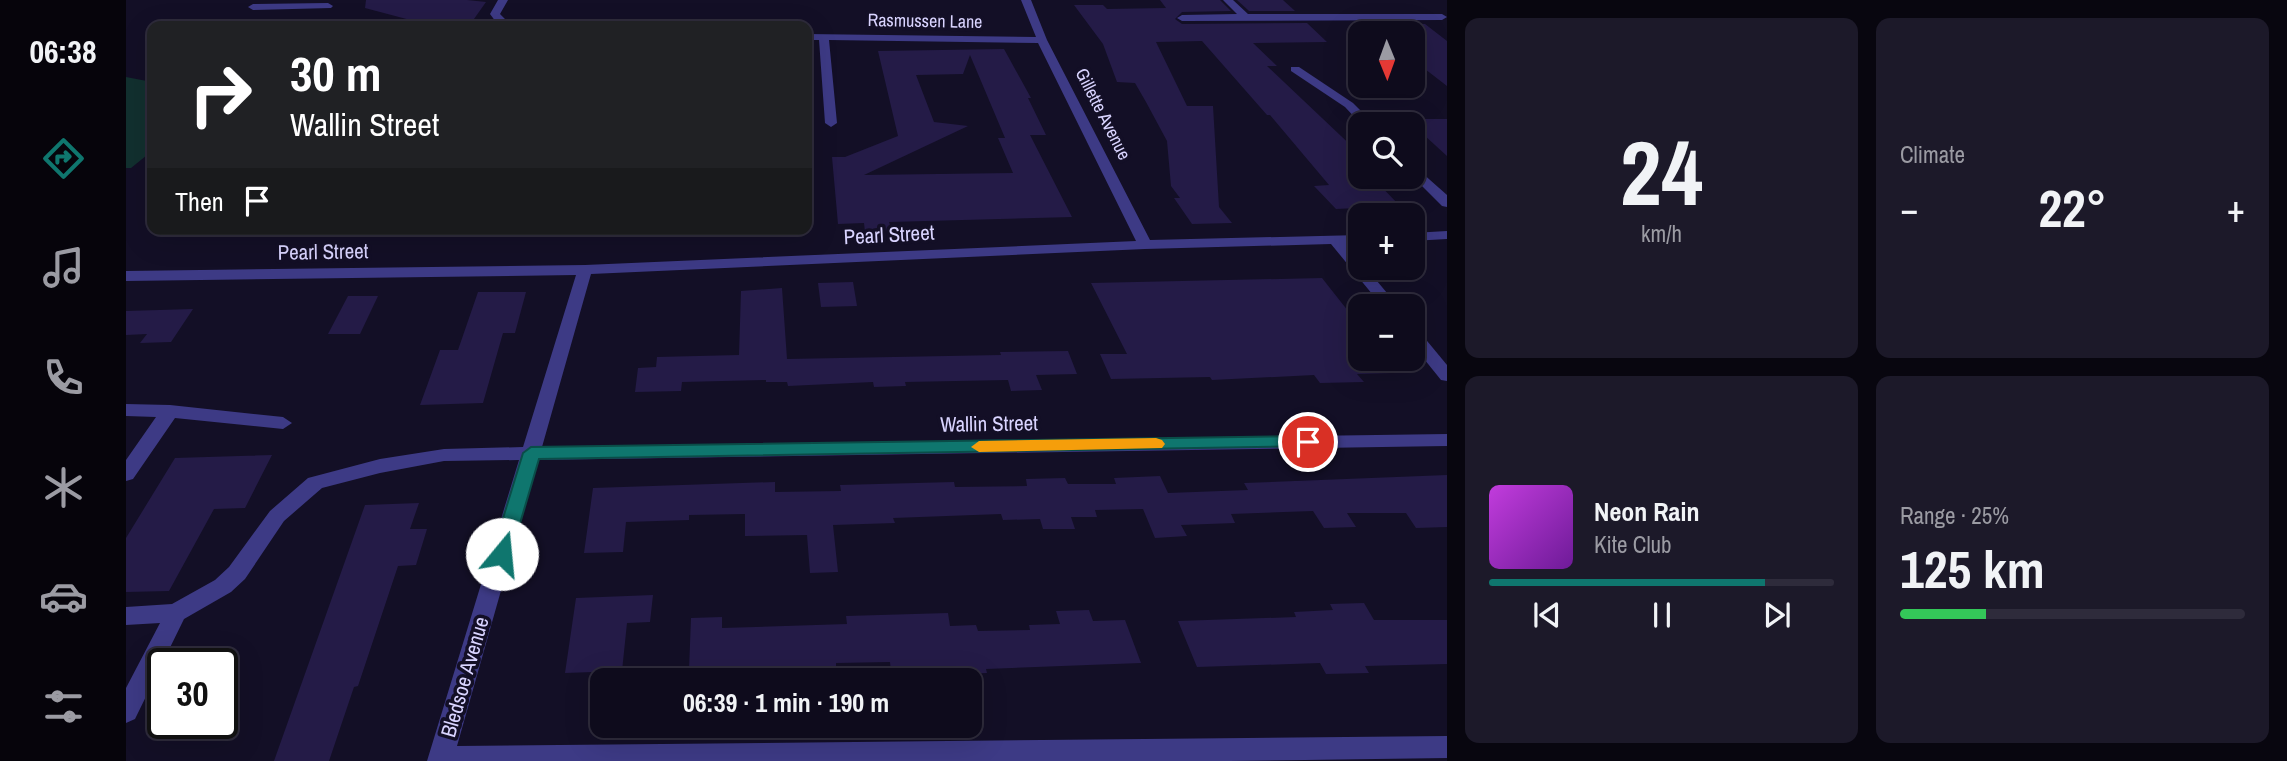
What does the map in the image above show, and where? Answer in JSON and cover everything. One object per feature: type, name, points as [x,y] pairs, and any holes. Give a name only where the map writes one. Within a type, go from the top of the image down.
[{"type":"street","points":[[502,21],[495,14],[503,0]]},
{"type":"street","name":"Gillette Avenue","points":[[1026,0],[1042,40],[1145,245]]},
{"type":"street","points":[[1228,0],[1245,17]]},
{"type":"street","points":[[238,21],[257,4],[332,3]]},
{"type":"street","points":[[314,21],[332,3]]},
{"type":"street","points":[[1335,3],[1353,17]]},
{"type":"street","points":[[1182,18],[1442,17]]},
{"type":"street","name":"Rasmussen Lane","points":[[812,37],[1042,40]]},
{"type":"street","points":[[824,37],[831,123]]},
{"type":"street","points":[[1295,69],[1355,112]]},
{"type":"street","points":[[1425,181],[1447,203]]},
{"type":"street","points":[[1425,236],[1447,235]]},
{"type":"street","name":"Pearl Street","points":[[126,276],[585,270],[1145,245],[1348,240]]},
{"type":"street","points":[[1336,241],[1380,294]]},
{"type":"street","name":"Bledsoe Avenue","points":[[441,759],[585,270]]},
{"type":"street","points":[[1425,349],[1447,376]]},
{"type":"street","points":[[126,410],[170,411],[283,423]]},
{"type":"street","points":[[126,474],[170,411]]},
{"type":"street","name":"Wallin Street","points":[[176,614],[223,586],[237,573],[277,516],[315,483],[380,466],[444,455],[1447,440]]},
{"type":"street","points":[[126,616],[176,614],[126,712]]},
{"type":"street","points":[[441,759],[1447,747]]},
{"type":"green space","points":[[126,77],[147,81],[147,155],[131,168],[126,168]]},
{"type":"building","points":[[366,0],[486,2],[473,21],[414,21],[365,8]]},
{"type":"building","points":[[1160,0],[1220,0],[1231,11],[1182,12],[1175,19],[1182,24],[1307,23],[1327,42],[1253,43],[1277,66],[1267,66],[1348,143],[1348,189],[1384,189],[1397,203],[1348,203],[1348,208],[1336,209],[1314,186],[1329,185],[1202,41],[1156,42],[1187,106],[1213,106],[1219,207],[1232,223],[1192,224],[1174,198],[1180,198],[1171,186],[1167,141],[1146,102],[1135,83],[1117,82],[1103,44],[1074,5],[1103,5],[1107,9],[1166,8]]},
{"type":"building","points":[[1237,0],[1283,0],[1295,11],[1249,11]]},
{"type":"building","points":[[1425,24],[1447,41],[1447,86],[1425,69]]},
{"type":"building","points":[[1004,49],[1031,98],[1028,98],[1046,135],[1030,135],[1072,217],[889,222],[892,231],[865,232],[864,223],[838,224],[832,157],[845,157],[898,136],[878,51]],"holes":[[[970,55],[1005,138],[998,138],[1013,173],[864,175],[968,126],[934,122],[916,75],[963,74]]]},
{"type":"building","points":[[1425,119],[1447,119],[1447,156],[1425,136]]},
{"type":"building","points":[[1322,278],[1348,311],[1348,371],[1392,373],[1357,374],[1364,382],[1320,383],[1314,375],[1212,380],[1210,377],[1111,379],[1100,354],[1127,354],[1091,283]]},
{"type":"building","points":[[853,282],[857,306],[821,307],[818,283]]},
{"type":"building","points":[[782,288],[787,359],[1068,351],[1077,374],[1036,375],[1042,390],[1011,391],[1008,380],[905,382],[906,386],[874,387],[873,382],[788,386],[787,382],[766,380],[682,382],[681,391],[635,392],[638,368],[656,367],[657,357],[739,355],[741,291]]},
{"type":"building","points":[[478,292],[526,292],[515,333],[503,333],[483,403],[420,405],[440,350],[458,350]]},
{"type":"building","points":[[348,296],[378,296],[360,334],[328,334]]},
{"type":"building","points":[[193,309],[171,342],[140,343],[147,334],[126,335],[126,311]]},
{"type":"building","points":[[272,455],[245,508],[214,509],[169,591],[126,592],[126,538],[175,458]]},
{"type":"building","points":[[1447,475],[1447,527],[1416,528],[1406,513],[1347,513],[1356,527],[1324,528],[1313,511],[1231,514],[1235,523],[1181,525],[1187,536],[1155,538],[1143,509],[1095,510],[1097,517],[1071,517],[1075,529],[1043,529],[1040,519],[1003,520],[1001,514],[893,518],[895,523],[833,525],[838,572],[810,573],[807,535],[745,536],[745,514],[689,515],[689,520],[626,522],[623,552],[584,553],[593,488],[775,482],[775,492],[841,491],[840,485],[954,482],[955,487],[1027,486],[1026,479],[1065,478],[1068,484],[1116,484],[1114,478],[1160,476],[1168,493],[1248,490],[1244,483]]},
{"type":"building","points":[[419,503],[410,529],[427,529],[416,565],[398,566],[358,686],[354,687],[329,761],[274,761],[365,505]]},
{"type":"building","points":[[653,595],[650,622],[627,623],[622,668],[590,668],[590,672],[565,673],[576,598]]},
{"type":"building","points":[[1364,603],[1374,620],[1447,620],[1447,664],[1365,666],[1369,673],[1326,674],[1320,663],[1197,667],[1178,621],[1296,617],[1294,612],[1333,610],[1330,604]]},
{"type":"building","points":[[1089,610],[1093,621],[1125,620],[1141,663],[986,669],[987,673],[982,673],[982,668],[891,668],[890,662],[836,663],[836,668],[689,668],[691,618],[722,617],[722,628],[847,624],[846,616],[948,613],[950,626],[976,625],[978,631],[1030,630],[1029,625],[1060,624],[1056,611]]},
{"type":"slow traffic","points":[[979,447],[1156,444]]},
{"type":"route","points":[[502,554],[531,453],[1308,442]]}]
